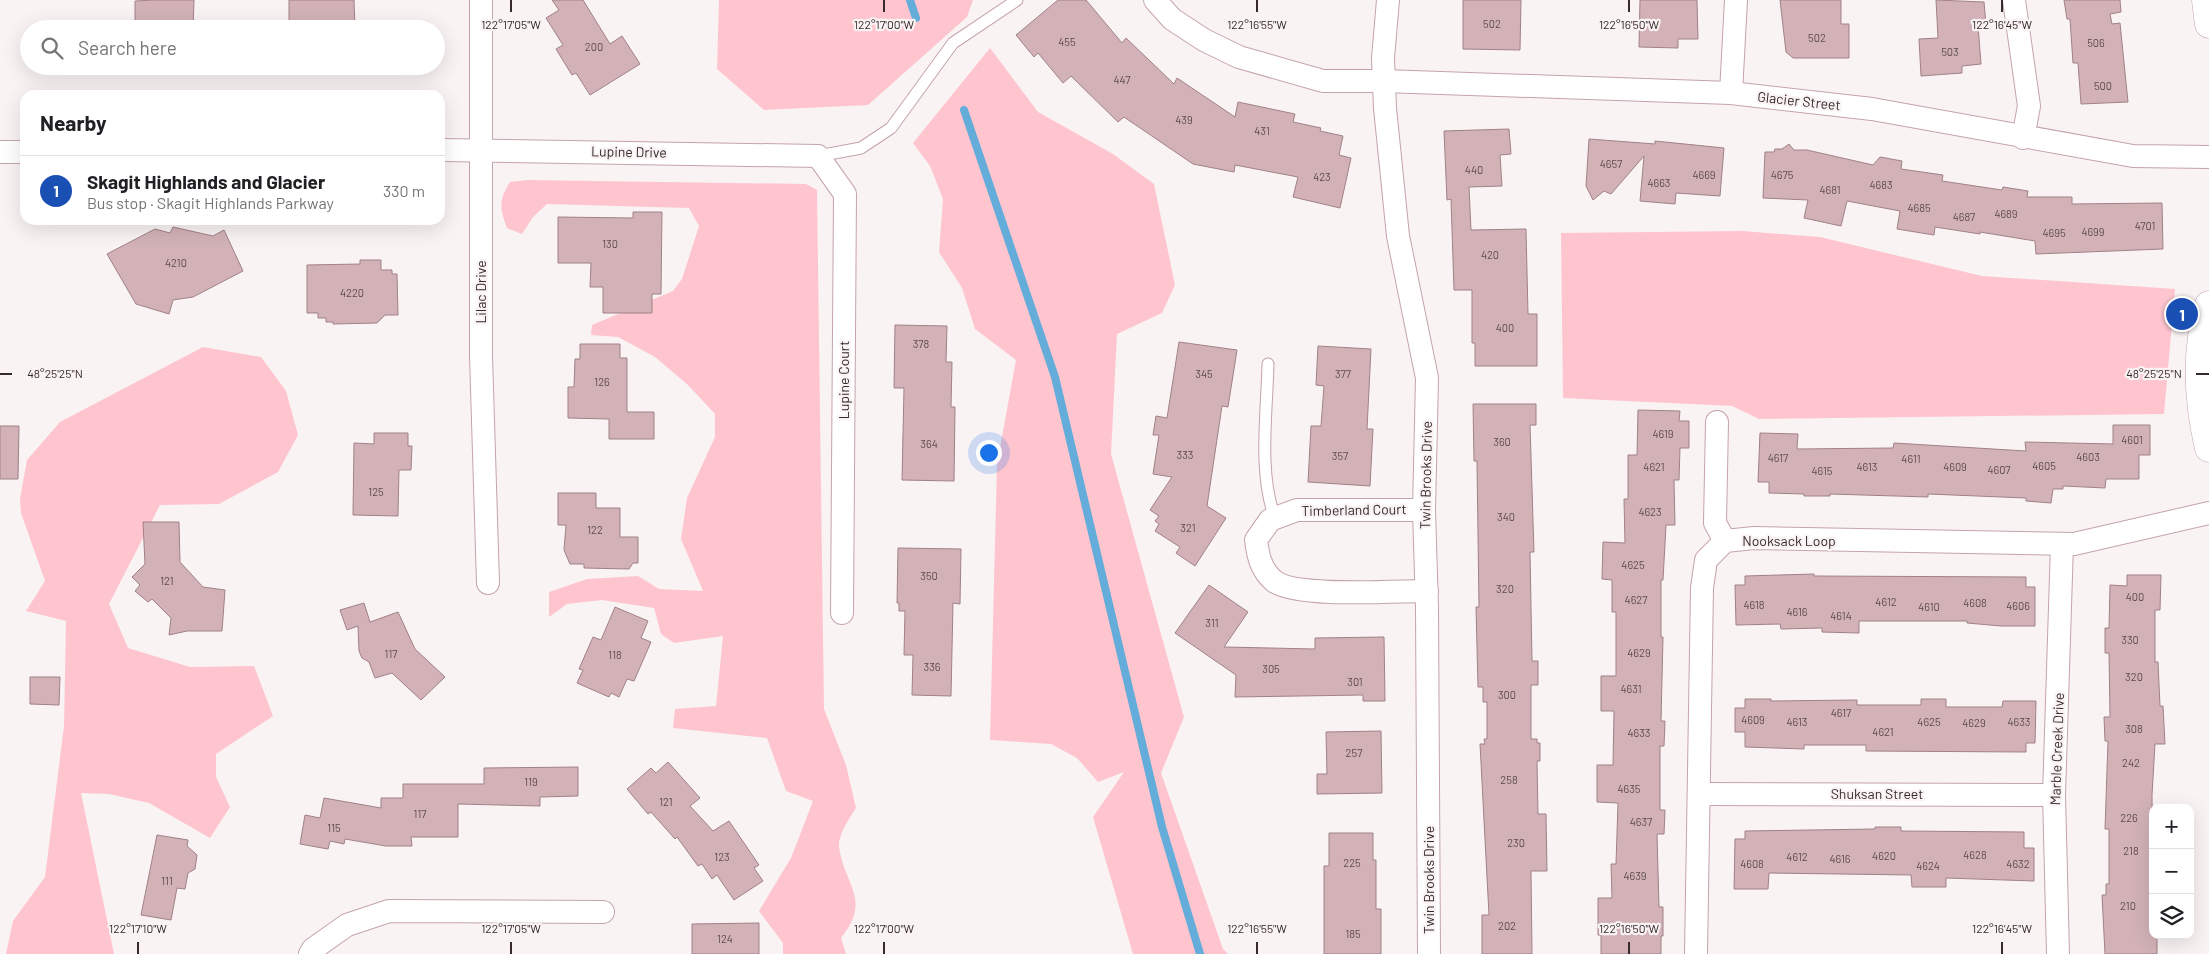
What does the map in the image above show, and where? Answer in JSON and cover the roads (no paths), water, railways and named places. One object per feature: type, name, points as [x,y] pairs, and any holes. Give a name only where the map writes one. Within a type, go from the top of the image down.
[{"type":"street","name":"Lilac Drive","points":[[481,0],[481,356],[488,583]]},
{"type":"street","name":"Glacier Street","points":[[1155,0],[1172,19],[1204,40],[1240,57],[1323,81],[1384,81],[1732,94],[1872,109],[2024,138],[2133,156],[2209,156]]},
{"type":"street","name":"Twin Brooks Drive","points":[[1388,0],[1383,58],[1398,236],[1427,378],[1424,510],[1427,591],[1429,954]]},
{"type":"street","points":[[1732,94],[1736,0]]},
{"type":"street","points":[[2014,0],[2029,106],[2024,138]]},
{"type":"street","points":[[2206,0],[2209,24]]},
{"type":"street","name":"Lupine Drive","points":[[445,150],[818,156]]},
{"type":"street","points":[[0,152],[20,152]]},
{"type":"street","name":"Lupine Court","points":[[818,156],[845,194],[842,613]]},
{"type":"street","points":[[2209,305],[2203,324],[2199,378],[2209,448]]},
{"type":"street","points":[[1717,422],[1715,523],[1725,542]]},
{"type":"street","name":"Timberland Court","points":[[1424,510],[1297,510],[1270,520],[1256,540],[1259,562],[1275,582],[1304,591],[1427,591]]},
{"type":"street","name":"Nooksack Loop","points":[[1696,954],[1702,588],[1706,560],[1725,542],[1754,538],[2074,544],[2209,513]]},
{"type":"street","name":"Marble Creek Drive","points":[[2058,954],[2054,795],[2062,544]]},
{"type":"street","name":"Shuksan Street","points":[[1699,794],[2054,795]]},
{"type":"street","points":[[310,954],[313,949],[347,925],[390,911],[603,912]]},
{"type":"lane","points":[[818,156],[861,148],[891,128],[953,43],[1017,0]]},
{"type":"lane","points":[[1268,364],[1265,469],[1268,502],[1275,518]]},
{"type":"waterway","points":[[910,0],[916,18]]},
{"type":"waterway","points":[[964,110],[1055,377],[1162,827],[1200,954]]},
{"type":"place","name":"Skagit Highlands and Glacier","points":[[2182,314]]}]
